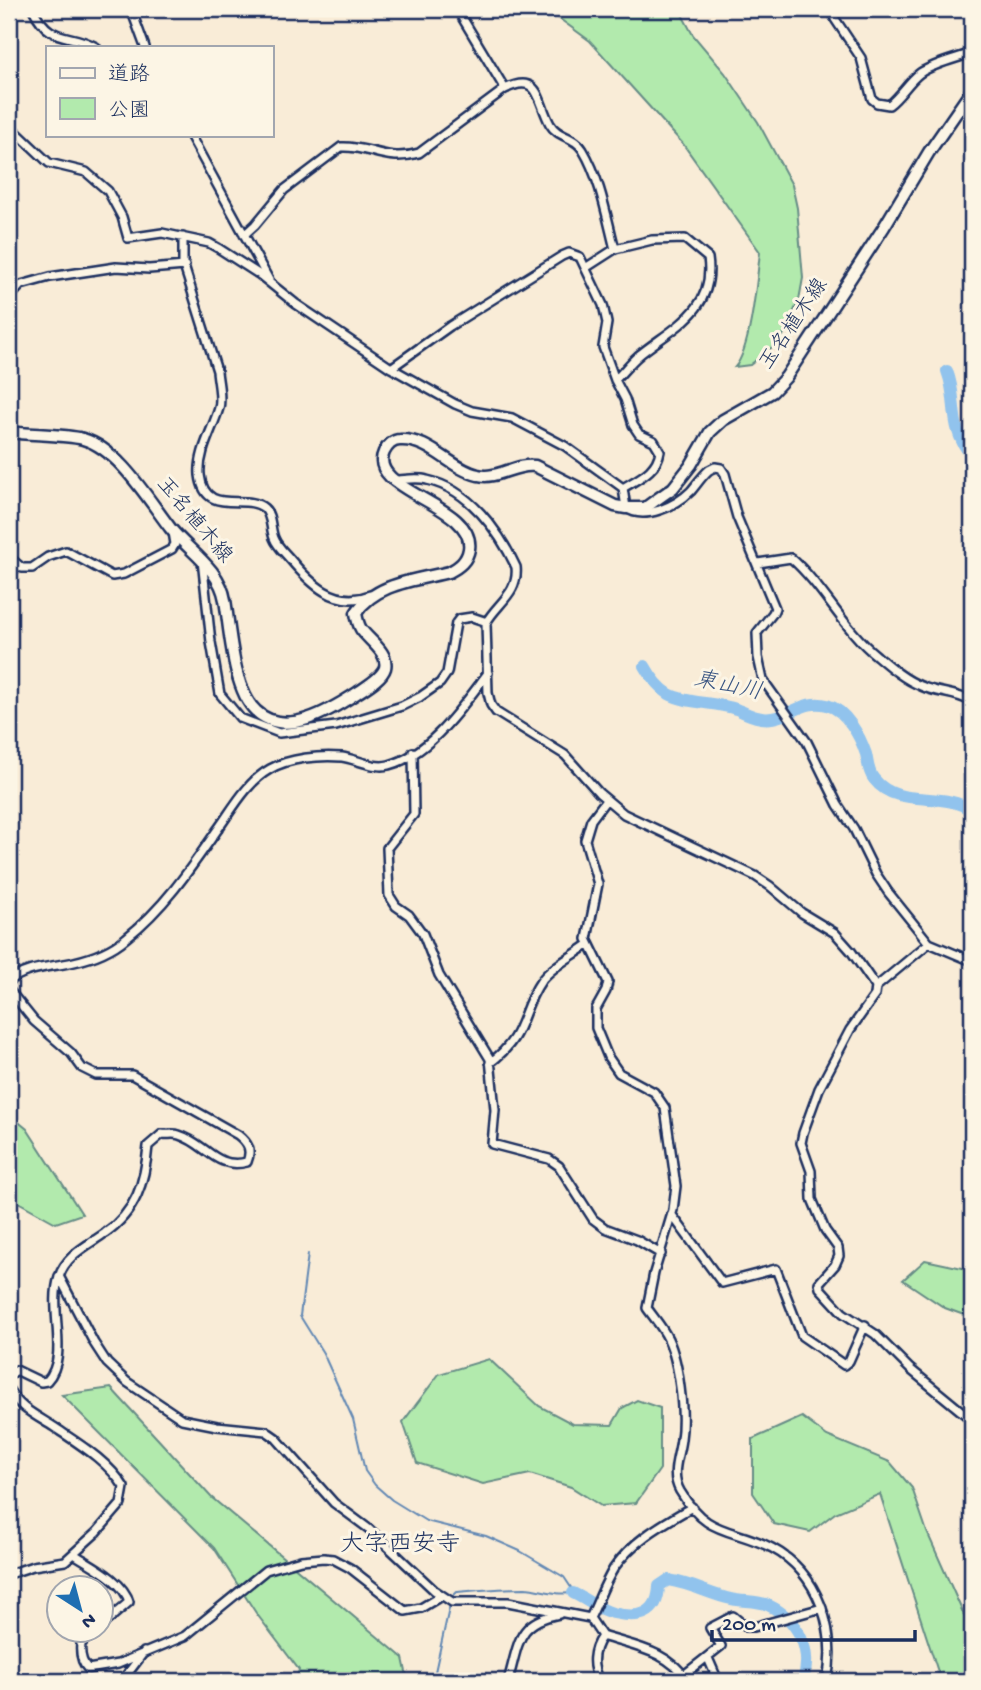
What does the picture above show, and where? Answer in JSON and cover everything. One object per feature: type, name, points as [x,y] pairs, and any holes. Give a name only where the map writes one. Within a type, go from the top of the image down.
[{"type":"main road","name":"玉名植木線","points":[[626,508],[645,508],[673,488],[691,466],[710,432],[723,419],[772,392],[786,377],[884,227],[929,152],[972,90]]},
{"type":"main road","name":"玉名植木線","points":[[9,432],[83,439],[113,458],[145,493],[172,530],[220,583],[225,598],[232,653],[244,692],[254,710],[267,719],[310,719],[328,712],[380,675],[385,668],[385,659],[362,631],[356,614],[362,604],[378,591]]},
{"type":"main road","points":[[378,591],[449,572],[466,558],[469,549],[469,539],[463,527],[453,517],[392,480],[383,461],[383,454],[390,444],[399,439],[418,443],[475,475],[488,477],[526,465],[534,466],[615,506],[626,508]]},
{"type":"street","points":[[33,9],[47,30],[59,37],[85,41],[94,46]]},
{"type":"street","points":[[131,9],[145,46]]},
{"type":"street","points":[[457,9],[505,89]]},
{"type":"street","points":[[832,9],[835,19],[861,58],[869,91],[877,103],[889,105],[900,98],[919,74],[948,60],[972,53]]},
{"type":"street","points":[[244,235],[284,190],[341,147],[349,146],[388,157],[406,157],[419,153],[505,89],[517,83],[526,83],[536,90],[551,125],[559,135],[573,139],[583,149],[604,204],[615,249]]},
{"type":"street","points":[[9,125],[49,163],[86,172],[100,184],[117,206],[128,238],[162,233],[218,248],[391,368],[455,404],[472,411],[512,418],[565,446],[623,488],[626,508],[633,514],[646,513],[668,505],[690,491],[709,470],[721,468],[737,517],[775,608],[758,633],[760,673],[807,742],[827,785],[854,829],[876,874],[929,943],[972,961]]},
{"type":"street","points":[[191,136],[271,284]]},
{"type":"street","points":[[183,237],[184,266],[217,371],[219,387],[220,405],[202,457],[200,474],[204,487],[210,496],[217,500],[261,505],[268,512],[274,539],[282,550],[316,587],[334,598],[366,597],[378,591]]},
{"type":"street","points":[[587,267],[615,249],[652,240],[685,239],[709,258],[710,271],[704,299],[667,336],[638,356],[615,380]]},
{"type":"street","points":[[391,368],[450,326],[562,256],[569,253],[580,257],[603,305],[607,323],[603,347],[615,380],[639,435],[654,441],[660,451],[658,463],[623,488]]},
{"type":"street","points":[[9,298],[21,285],[50,277],[116,267],[149,269],[184,266]]},
{"type":"street","points":[[392,480],[426,480],[462,495],[479,511],[516,567],[517,575],[512,593],[487,622],[488,693],[496,712],[565,755],[606,800],[624,814],[687,842],[771,886],[802,913],[835,933],[876,987],[875,995],[850,1030],[819,1088],[806,1121],[802,1143],[811,1171],[812,1199],[825,1230],[838,1248],[839,1256],[820,1283],[820,1288],[843,1313],[864,1325],[909,1369],[972,1420]]},
{"type":"street","points":[[9,557],[22,568],[32,568],[48,557],[66,551],[112,576],[124,574],[172,549],[175,544],[172,530]]},
{"type":"street","points":[[758,563],[791,558],[806,571],[875,654],[920,686],[960,695],[972,702]]},
{"type":"street","points":[[202,560],[220,694],[240,718],[279,733],[336,726],[402,706],[420,697],[440,683],[447,673],[459,619],[472,617],[487,622]]},
{"type":"street","points":[[9,982],[22,973],[89,957],[125,939],[161,906],[248,788],[271,768],[322,757],[341,757],[383,766],[391,765],[414,752],[444,729],[489,673]]},
{"type":"street","points":[[414,752],[414,814],[387,848],[389,895],[423,934],[439,975],[490,1063],[495,1110],[492,1144],[549,1159],[559,1166],[593,1219],[661,1254]]},
{"type":"street","points":[[606,800],[591,820],[585,840],[598,884],[587,939],[608,982],[596,1009],[595,1019],[603,1045],[620,1073],[654,1093],[665,1108],[676,1185],[672,1215],[646,1308],[667,1336],[680,1394],[682,1437],[675,1475],[678,1489],[692,1507],[715,1528],[770,1547],[790,1559],[808,1579],[822,1608],[830,1640],[831,1662],[827,1681]]},
{"type":"street","points":[[876,987],[929,943]]},
{"type":"street","points":[[490,1063],[513,1044],[536,989],[544,977],[589,944]]},
{"type":"street","points":[[9,990],[34,1021],[71,1053],[82,1069],[96,1075],[132,1075],[238,1135],[247,1143],[251,1154],[247,1162],[234,1166],[211,1156],[179,1135],[162,1134],[148,1146],[145,1174],[138,1197],[122,1219],[75,1254],[59,1276],[55,1297],[58,1361],[55,1372],[47,1381],[41,1382],[16,1370],[9,1376]]},
{"type":"street","points":[[672,1215],[722,1283],[776,1269],[802,1336],[844,1365],[849,1361],[864,1325]]},
{"type":"street","points":[[59,1276],[93,1343],[107,1363],[127,1382],[182,1419],[266,1431],[276,1438],[334,1503],[393,1549],[441,1595],[452,1602],[508,1602],[590,1618],[602,1636],[647,1649],[668,1660],[685,1679],[721,1646],[709,1628],[733,1616],[746,1627],[754,1627],[822,1608]]},
{"type":"street","points":[[9,1390],[24,1409],[102,1461],[124,1487],[121,1504],[97,1532],[65,1561],[33,1566],[9,1574]]},
{"type":"street","points":[[590,1618],[615,1567],[628,1551],[648,1534],[692,1507]]},
{"type":"street","points":[[74,1554],[104,1574]]},
{"type":"street","points":[[81,1644],[83,1660],[88,1669],[118,1664],[185,1636],[266,1570],[300,1560],[333,1559],[350,1568],[405,1611],[421,1608],[441,1595]]},
{"type":"street","points":[[116,1582],[128,1596],[129,1602],[116,1613]]},
{"type":"street","points":[[508,1681],[524,1630],[541,1617],[563,1613]]},
{"type":"street","points":[[599,1681],[595,1673],[594,1651],[602,1636]]},
{"type":"street","points":[[122,1681],[144,1652]]},
{"type":"street","points":[[708,1658],[718,1681]]},
{"type":"green space","points":[[546,9],[679,9],[693,35],[725,73],[758,122],[792,185],[797,208],[803,278],[799,300],[781,340],[750,365],[735,367],[741,358],[749,330],[760,252],[683,144],[590,41]]},
{"type":"green space","points":[[9,1114],[27,1129],[82,1214],[56,1223],[9,1197]]},
{"type":"green space","points":[[925,1260],[972,1270],[972,1318],[945,1308],[903,1280]]},
{"type":"green space","points":[[489,1359],[539,1406],[573,1424],[612,1425],[622,1408],[637,1400],[660,1408],[660,1469],[636,1503],[601,1506],[571,1487],[530,1474],[483,1484],[417,1463],[403,1422],[439,1374]]},
{"type":"green space","points":[[111,1388],[211,1497],[403,1658],[408,1681],[295,1681],[299,1670],[256,1613],[214,1548],[62,1395]]},
{"type":"green space","points":[[802,1417],[827,1436],[890,1462],[912,1488],[927,1532],[972,1633],[972,1681],[941,1681],[880,1494],[835,1513],[810,1532],[774,1524],[753,1493],[753,1439]]},
{"type":"waterway","points":[[947,371],[956,425],[972,456]]},
{"type":"waterway","name":"東山川","points":[[645,666],[655,681],[669,694],[684,700],[728,707],[758,717],[779,716],[812,704],[834,708],[856,732],[866,754],[870,773],[884,788],[908,797],[948,801],[972,811]]},
{"type":"waterway","points":[[308,1254],[300,1316],[323,1353],[353,1419],[365,1471],[375,1485],[392,1500],[426,1521],[486,1536],[520,1551],[564,1577],[574,1592],[563,1594],[525,1588],[499,1589],[457,1592],[451,1598]]},
{"type":"waterway","points":[[573,1593],[608,1612],[622,1615],[639,1615],[651,1609],[658,1596],[659,1586],[668,1580],[731,1599],[768,1605],[788,1618],[800,1637],[806,1658],[803,1681]]},
{"type":"waterway","points":[[433,1681],[450,1604]]},
{"type":"district","name":"大字西安寺","points":[[400,1545]]}]
